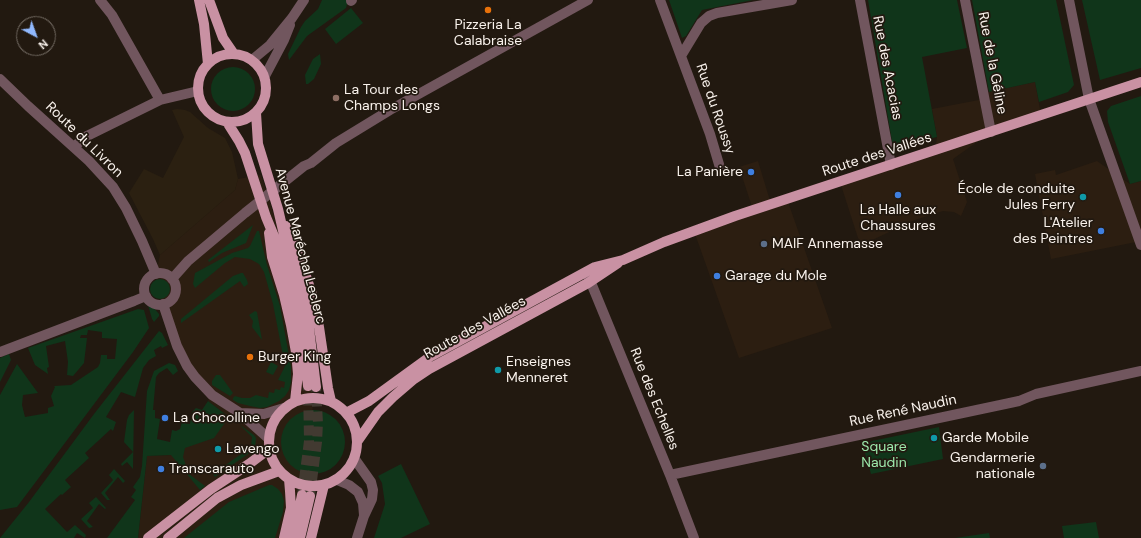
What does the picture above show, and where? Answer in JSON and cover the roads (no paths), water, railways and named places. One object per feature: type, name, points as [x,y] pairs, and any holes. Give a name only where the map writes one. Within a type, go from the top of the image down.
[{"type":"main road","points":[[199,0],[204,24],[208,64]]},
{"type":"main road","points":[[209,0],[223,38],[234,54]]},
{"type":"main road","points":[[234,54],[243,55],[252,60],[259,67],[265,76],[267,87],[263,104],[256,113],[242,121],[227,122],[216,118],[207,112],[201,102],[198,91],[200,77],[208,64],[222,55],[234,54]]},
{"type":"main road","name":"Route des Vallées","points":[[357,442],[378,412],[398,392],[414,379],[434,366],[590,282],[624,260],[664,242],[729,218],[1141,82]]},
{"type":"main road","name":"Avenue Maréchal Leclerc","points":[[227,122],[242,147],[266,218],[281,253],[297,307],[312,386],[309,328],[278,209],[258,144],[256,113]]},
{"type":"main road","points":[[278,209],[296,246],[312,294],[331,401]]},
{"type":"main road","points":[[266,218],[272,257],[286,302],[296,352],[298,374],[295,401]]},
{"type":"main road","name":"Route des Vallées","points":[[346,413],[369,401],[430,356],[596,267],[624,260]]},
{"type":"main road","points":[[309,398],[331,401],[346,413],[354,427],[357,442],[354,458],[347,470],[336,480],[324,485],[309,486],[295,483],[279,471],[274,464],[269,449],[268,438],[275,418],[284,408],[295,401],[309,398]]},
{"type":"main road","points":[[148,538],[211,489],[269,449]]},
{"type":"main road","points":[[168,538],[217,498],[241,485],[279,471]]},
{"type":"main road","points":[[284,538],[291,508],[288,479]]},
{"type":"main road","points":[[311,538],[324,485]]},
{"type":"main road","points":[[293,538],[306,496],[300,538]]},
{"type":"street","points":[[100,0],[112,15],[160,100]]},
{"type":"street","points":[[252,60],[270,45],[292,18],[304,0]]},
{"type":"street","points":[[172,279],[188,261],[244,213],[304,166],[311,163],[336,144],[390,110],[588,0]]},
{"type":"street","name":"Rue du Roussy","points":[[660,0],[682,56],[721,171]]},
{"type":"street","name":"Rue du Roussy","points":[[682,56],[701,23],[710,16],[717,13],[792,0]]},
{"type":"street","name":"Rue des Acacias","points":[[860,0],[891,165]]},
{"type":"street","name":"Rue de la Géline","points":[[965,0],[991,132]]},
{"type":"street","points":[[1069,0],[1089,100],[1141,245]]},
{"type":"street","points":[[265,76],[284,40],[292,18]]},
{"type":"street","name":"Route du Livron","points":[[0,79],[98,170],[119,195],[140,237],[156,274]]},
{"type":"street","points":[[74,147],[86,137],[160,100],[198,91]]},
{"type":"street","name":"Rue des Echelles","points":[[586,272],[670,475],[694,538]]},
{"type":"street","points":[[156,274],[165,274],[172,279],[176,287],[175,295],[170,301],[162,304],[152,302],[146,296],[146,282],[152,276],[156,274]]},
{"type":"street","points":[[0,352],[134,302],[146,296]]},
{"type":"street","points":[[162,304],[177,346],[190,372],[212,395],[240,412],[268,438]]},
{"type":"street","name":"Rue René Naudin","points":[[670,475],[1012,402],[1036,394],[1141,371]]},
{"type":"street","points":[[240,412],[264,414],[284,408]]},
{"type":"street","points":[[354,458],[366,474],[373,488],[372,499],[364,516],[357,538]]},
{"type":"street","points":[[336,480],[350,484],[358,492],[363,503],[364,516]]},
{"type":"tunnel","points":[[302,495],[309,441],[308,386]]},
{"type":"tunnel","points":[[310,496],[317,442],[318,423],[316,387]]},
{"type":"place","name":"Pizzeria La Calabraise","points":[[488,10]]},
{"type":"place","name":"La Tour des Champs Longs","points":[[336,98]]},
{"type":"place","name":"La Panière","points":[[751,172]]},
{"type":"place","name":"La Halle aux Chaussures","points":[[898,195]]},
{"type":"place","name":"École de conduite Jules Ferry","points":[[1083,197]]},
{"type":"place","name":"L'Atelier des Peintres","points":[[1101,231]]},
{"type":"place","name":"MAIF Annemasse","points":[[764,244]]},
{"type":"place","name":"Garage du Mole","points":[[717,276]]},
{"type":"place","name":"Burger King","points":[[250,357]]},
{"type":"place","name":"Enseignes Menneret","points":[[498,370]]},
{"type":"place","name":"La Chocolline","points":[[165,418]]},
{"type":"place","name":"Garde Mobile","points":[[934,438]]},
{"type":"place","name":"Lavengo","points":[[218,449]]},
{"type":"place","name":"Gendarmerie nationale","points":[[1043,466]]},
{"type":"place","name":"Transcarauto","points":[[161,469]]},
{"type":"park label","name":"Square Naudin","points":[[884,456]]}]
